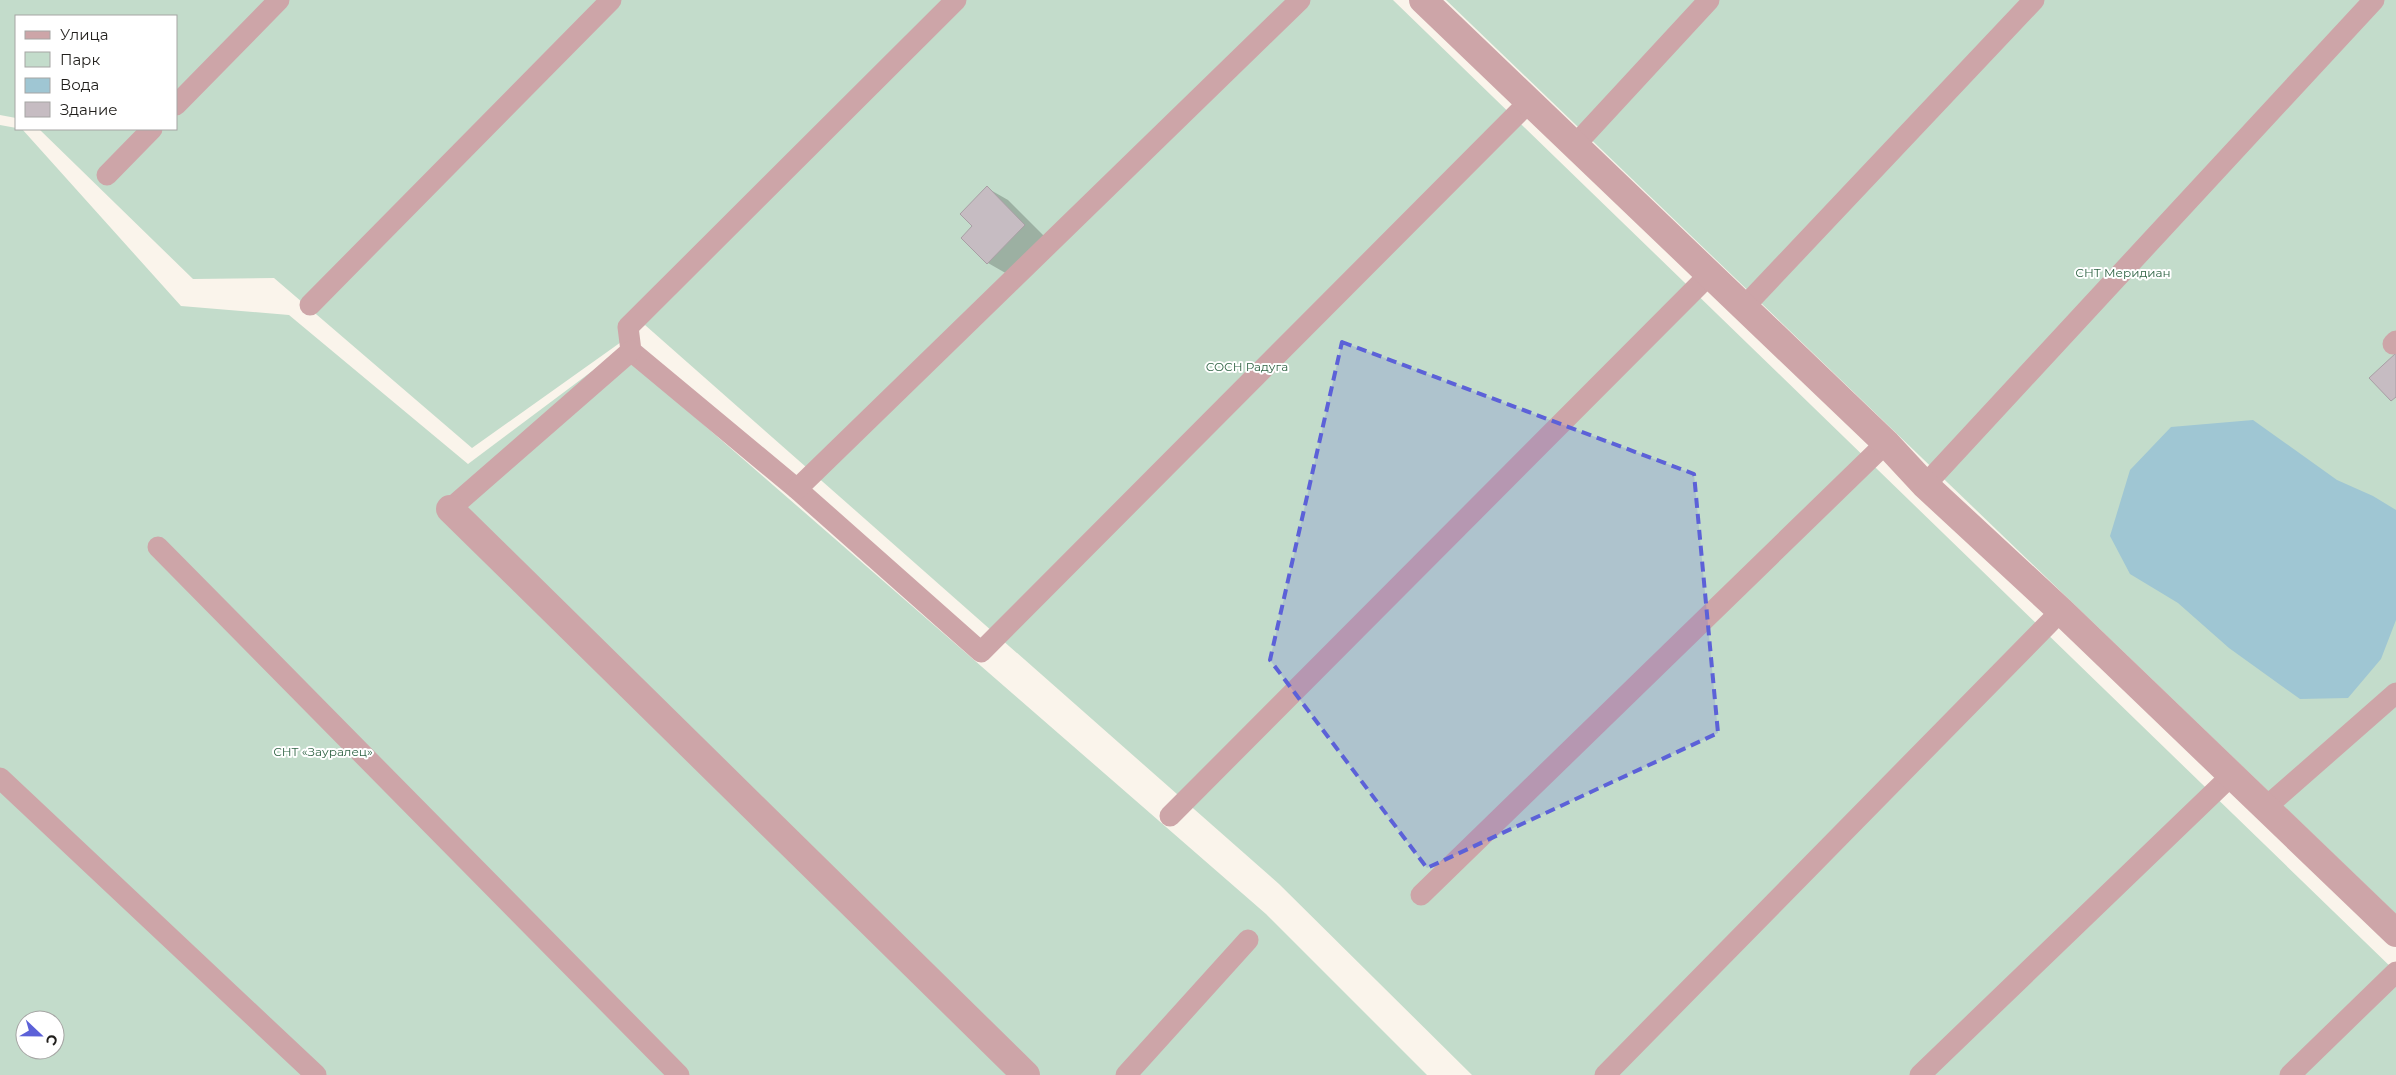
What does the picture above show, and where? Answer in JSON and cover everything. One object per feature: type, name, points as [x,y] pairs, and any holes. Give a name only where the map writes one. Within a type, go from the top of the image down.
[{"type":"street","points":[[1423,0],[1886,443],[1925,485],[2061,612],[2396,934]]},
{"type":"street","points":[[450,509],[1026,1075]]},
{"type":"lane","points":[[178,103],[279,0]]},
{"type":"lane","points":[[310,305],[611,0]]},
{"type":"lane","points":[[956,0],[628,327],[632,351],[797,490],[981,652],[1530,101]]},
{"type":"lane","points":[[797,490],[1300,0]]},
{"type":"lane","points":[[1576,145],[1709,0]]},
{"type":"lane","points":[[1743,308],[2034,0]]},
{"type":"lane","points":[[1925,485],[2374,0]]},
{"type":"lane","points":[[107,175],[151,130]]},
{"type":"lane","points":[[1170,816],[1710,274]]},
{"type":"lane","points":[[450,509],[632,351]]},
{"type":"lane","points":[[1421,895],[1886,443]]},
{"type":"lane","points":[[158,546],[679,1075]]},
{"type":"lane","points":[[1605,1075],[2061,612]]},
{"type":"lane","points":[[2265,808],[2396,693]]},
{"type":"lane","points":[[1920,1075],[2232,776]]},
{"type":"lane","points":[[0,778],[316,1075]]},
{"type":"lane","points":[[1126,1075],[1248,940]]},
{"type":"lane","points":[[2290,1075],[2396,972]]},
{"type":"highlighted area","points":[[1342,342],[1694,474],[1718,733],[1427,868],[1270,660]]},
{"type":"green space","name":"СОСН Радуга","points":[[0,0],[1393,0],[2396,972],[2396,1075],[1472,1075],[1279,884],[645,325],[472,448],[274,278],[193,279],[40,130],[178,130],[178,15],[15,15],[15,118],[0,115]]},
{"type":"green space","name":"СНТ Меридиан","points":[[1446,0],[2396,0],[2396,914]]},
{"type":"green space","name":"СНТ «Зауралец»","points":[[0,125],[15,128],[15,130],[23,130],[181,306],[289,315],[468,464],[619,351],[1266,914],[1427,1075],[0,1075]]},
{"type":"water","points":[[2253,420],[2337,480],[2373,496],[2396,510],[2396,620],[2381,659],[2348,698],[2300,699],[2229,648],[2178,603],[2130,574],[2110,536],[2130,470],[2171,427]]},
{"type":"building","points":[[987,186],[1025,225],[987,264],[961,238],[972,226],[960,214]]},
{"type":"building","points":[[2396,353],[2396,397],[2391,401],[2369,378]]}]
